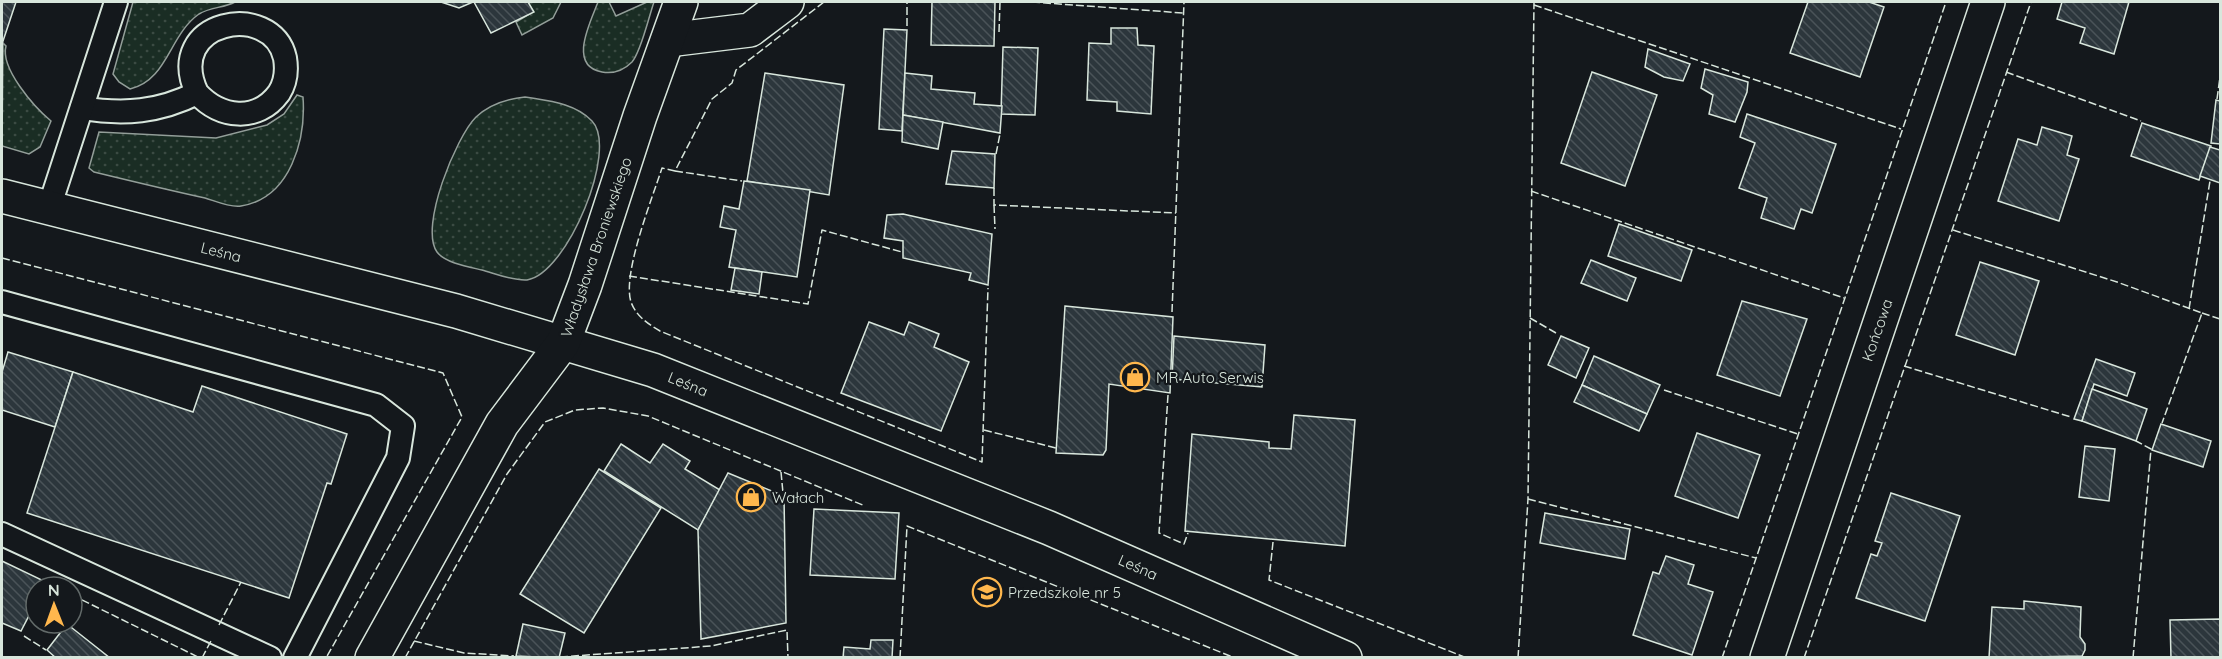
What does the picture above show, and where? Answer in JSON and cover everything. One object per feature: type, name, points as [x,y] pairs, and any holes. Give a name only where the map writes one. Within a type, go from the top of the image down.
[{"type":"street","name":"Władysława Broniewskiego","points":[[372,657],[502,424],[563,344],[681,2]]},
{"type":"street","points":[[668,40],[750,30],[787,2]]},
{"type":"street","name":"Końcowa","points":[[1767,657],[1988,2]]},
{"type":"street","name":"Leśna","points":[[2,196],[456,311],[653,370],[1038,524],[1346,657]]},
{"type":"lane","points":[[50,208],[116,2]]},
{"type":"lane","points":[[227,20],[251,21],[270,31],[280,44],[286,64],[285,77],[280,90],[262,108],[240,115],[230,114],[212,107],[197,93],[191,75],[191,54],[198,39],[210,27],[227,20]]},
{"type":"lane","points":[[82,108],[142,111],[172,106],[197,93]]},
{"type":"lane","points":[[2,302],[376,405],[403,426],[398,458],[295,657]]},
{"type":"lane","points":[[2,534],[270,657]]},
{"type":"green space","points":[[133,2],[235,2],[199,14],[181,33],[153,76],[143,84],[130,89],[119,82],[113,74]]},
{"type":"green space","points":[[528,2],[561,2],[553,18],[522,35],[516,22],[533,12]]},
{"type":"green space","points":[[598,2],[609,2],[616,16],[647,2],[654,2],[635,57],[632,62],[618,71],[602,72],[591,68],[586,61],[584,42]]},
{"type":"green space","points":[[3,43],[6,46],[8,65],[13,76],[28,97],[51,121],[40,147],[29,154],[2,146]]},
{"type":"green space","points":[[297,95],[303,97],[302,131],[298,148],[283,179],[272,192],[258,201],[241,206],[228,205],[94,172],[89,168],[99,132],[216,138],[267,125],[284,114]]},
{"type":"green space","points":[[525,97],[561,104],[585,115],[592,121],[599,136],[599,157],[585,209],[558,257],[542,273],[522,280],[464,266],[441,256],[433,240],[433,223],[436,204],[450,162],[476,117],[493,105]]},
{"type":"building","points":[[2,2],[16,2],[2,44]]},
{"type":"building","points":[[441,2],[473,2],[459,8]]},
{"type":"building","points":[[474,2],[528,2],[534,12],[491,33]]},
{"type":"building","points":[[932,2],[995,2],[994,46],[931,45]]},
{"type":"building","points":[[1808,2],[1869,2],[1884,7],[1860,77],[1790,53]]},
{"type":"building","points":[[2062,2],[2129,2],[2114,54],[2080,43],[2085,28],[2057,19]]},
{"type":"building","points":[[1111,28],[1137,28],[1138,45],[1154,46],[1151,114],[1117,111],[1117,102],[1087,100],[1089,43],[1111,44]]},
{"type":"building","points":[[884,29],[907,30],[902,131],[879,129]]},
{"type":"building","points":[[1003,47],[1038,48],[1035,115],[1001,114]]},
{"type":"building","points":[[1648,49],[1690,64],[1683,81],[1664,77],[1645,67]]},
{"type":"building","points":[[1705,69],[1748,82],[1747,92],[1735,122],[1709,114],[1713,95],[1701,88]]},
{"type":"building","points":[[1592,72],[1657,95],[1625,186],[1561,163]]},
{"type":"building","points":[[765,73],[844,85],[829,195],[747,181]]},
{"type":"building","points":[[905,73],[932,76],[931,89],[975,93],[974,104],[1002,106],[1000,133],[903,115]]},
{"type":"building","points":[[2216,100],[2220,101],[2220,144],[2211,143]]},
{"type":"building","points":[[1747,114],[1836,144],[1812,213],[1801,209],[1794,229],[1761,218],[1767,198],[1739,188],[1755,143],[1740,137]]},
{"type":"building","points":[[903,115],[943,122],[938,149],[902,142]]},
{"type":"building","points":[[2142,123],[2211,146],[2199,180],[2131,156]]},
{"type":"building","points":[[2042,127],[2072,136],[2067,155],[2079,159],[2059,221],[1998,201],[2018,139],[2037,145]]},
{"type":"building","points":[[2210,147],[2220,150],[2220,183],[2200,176]]},
{"type":"building","points":[[952,151],[995,154],[994,188],[946,184]]},
{"type":"building","points":[[744,181],[810,190],[797,277],[729,267],[736,230],[720,227],[724,206],[739,209]]},
{"type":"building","points":[[903,214],[992,234],[988,285],[969,280],[971,273],[903,258],[903,241],[884,238],[887,215]]},
{"type":"building","points":[[1619,224],[1692,250],[1681,281],[1608,256]]},
{"type":"building","points":[[1591,260],[1636,278],[1627,301],[1581,283]]},
{"type":"building","points":[[1980,262],[2039,281],[2015,355],[1956,335]]},
{"type":"building","points":[[735,268],[762,272],[759,294],[731,290]]},
{"type":"building","points":[[1742,301],[1807,319],[1780,396],[1717,375]]},
{"type":"building","points":[[1065,306],[1173,317],[1170,393],[1109,384],[1106,450],[1103,455],[1056,453]]},
{"type":"building","points":[[869,322],[904,335],[909,322],[939,334],[934,347],[969,362],[941,431],[841,393]]},
{"type":"building","points":[[1174,336],[1265,345],[1262,387],[1172,379]]},
{"type":"building","points":[[1561,336],[1589,348],[1576,378],[1548,365]]},
{"type":"building","points":[[8,352],[73,372],[55,427],[2,410],[2,372]]},
{"type":"building","points":[[1594,356],[1660,385],[1647,414],[1582,385]]},
{"type":"building","points":[[2096,359],[2135,373],[2127,396],[2094,384],[2082,421],[2074,419]]},
{"type":"building","points":[[73,372],[193,412],[202,386],[347,434],[331,484],[327,483],[289,598],[27,513]]},
{"type":"building","points":[[1582,385],[1647,414],[1639,431],[1574,402]]},
{"type":"building","points":[[2092,389],[2147,409],[2136,441],[2082,421]]},
{"type":"building","points":[[1294,415],[1355,420],[1345,546],[1185,531],[1192,434],[1269,442],[1269,448],[1291,449]]},
{"type":"building","points":[[2161,424],[2211,441],[2203,467],[2152,450]]},
{"type":"building","points":[[1697,433],[1760,455],[1738,518],[1675,496]]},
{"type":"building","points":[[621,444],[650,463],[663,444],[690,461],[685,469],[720,490],[698,530],[604,471]]},
{"type":"building","points":[[2085,446],[2115,449],[2109,501],[2079,497]]},
{"type":"building","points":[[599,469],[661,508],[584,633],[520,594]]},
{"type":"building","points":[[728,473],[784,496],[786,623],[701,639],[698,530]]},
{"type":"building","points":[[1891,493],[1960,516],[1925,621],[1856,598],[1871,554],[1877,556],[1882,543],[1875,541]]},
{"type":"building","points":[[814,509],[899,513],[895,579],[810,575]]},
{"type":"building","points":[[1545,513],[1630,529],[1625,559],[1540,543]]},
{"type":"building","points":[[1666,556],[1694,565],[1688,584],[1713,592],[1692,655],[1633,635],[1653,572],[1659,574]]},
{"type":"building","points":[[2,561],[31,575],[24,575],[24,625],[21,631],[2,623]]},
{"type":"building","points":[[2024,601],[2081,607],[2080,637],[2085,644],[2082,656],[1989,658],[1992,607],[2024,609]]},
{"type":"building","points":[[2220,619],[2220,658],[2171,658],[2170,620]]},
{"type":"building","points":[[523,624],[565,633],[559,658],[516,656]]},
{"type":"building","points":[[59,635],[81,635],[110,658],[56,658],[47,650]]},
{"type":"building","points":[[871,640],[893,640],[892,658],[843,658],[844,647],[870,649]]},
{"type":"fence","points":[[824,2],[736,70],[732,83],[712,99],[675,171],[662,168],[634,255],[629,289],[633,307],[643,319],[660,331],[982,462],[988,288]]},
{"type":"fence","points":[[907,2],[907,26]]},
{"type":"fence","points":[[999,32],[1000,2]]},
{"type":"fence","points":[[1032,2],[1183,13]]},
{"type":"fence","points":[[1172,312],[1184,2]]},
{"type":"fence","points":[[1518,658],[1528,499],[1534,2]]},
{"type":"fence","points":[[1722,658],[1946,2]]},
{"type":"fence","points":[[1804,658],[2031,2]]},
{"type":"fence","points":[[1534,5],[1901,129]]},
{"type":"fence","points":[[2006,72],[2141,121]]},
{"type":"fence","points":[[2217,99],[2220,77]]},
{"type":"fence","points":[[996,154],[1000,134]]},
{"type":"fence","points":[[675,171],[742,181]]},
{"type":"fence","points":[[2189,309],[2210,181]]},
{"type":"fence","points":[[994,188],[994,205],[1176,213]]},
{"type":"fence","points":[[1531,191],[1844,298]]},
{"type":"fence","points":[[994,205],[995,229]]},
{"type":"fence","points":[[629,276],[808,304],[822,230],[902,252]]},
{"type":"fence","points":[[1953,230],[2117,282],[2202,313],[2162,423]]},
{"type":"fence","points":[[2,258],[443,373],[462,417],[326,658]]},
{"type":"fence","points":[[2202,313],[2220,319]]},
{"type":"fence","points":[[1530,318],[1556,333]]},
{"type":"fence","points":[[1904,366],[2071,417]]},
{"type":"fence","points":[[1664,390],[1798,434]]},
{"type":"fence","points":[[1168,395],[1159,533],[1184,544],[1188,533]]},
{"type":"fence","points":[[405,658],[507,474],[545,422],[575,410],[603,408],[648,416],[865,506]]},
{"type":"fence","points":[[984,430],[1056,448]]},
{"type":"fence","points":[[2133,658],[2151,449],[2136,441]]},
{"type":"fence","points":[[781,472],[783,493]]},
{"type":"fence","points":[[1528,499],[1756,558]]},
{"type":"fence","points":[[900,658],[907,526],[1235,658]]},
{"type":"fence","points":[[1273,542],[1269,580],[1467,658]]},
{"type":"fence","points":[[219,625],[241,582]]},
{"type":"fence","points":[[84,601],[200,658]]},
{"type":"fence","points":[[560,657],[711,646],[787,630],[788,658]]},
{"type":"fence","points":[[24,636],[46,650]]},
{"type":"fence","points":[[202,658],[212,639]]},
{"type":"fence","points":[[414,641],[464,653],[514,656]]},
{"type":"place","name":"MR Auto Serwis","points":[[1135,377]]},
{"type":"place","name":"Wałach","points":[[751,497]]},
{"type":"place","name":"Przedszkole nr 5","points":[[987,592]]}]
